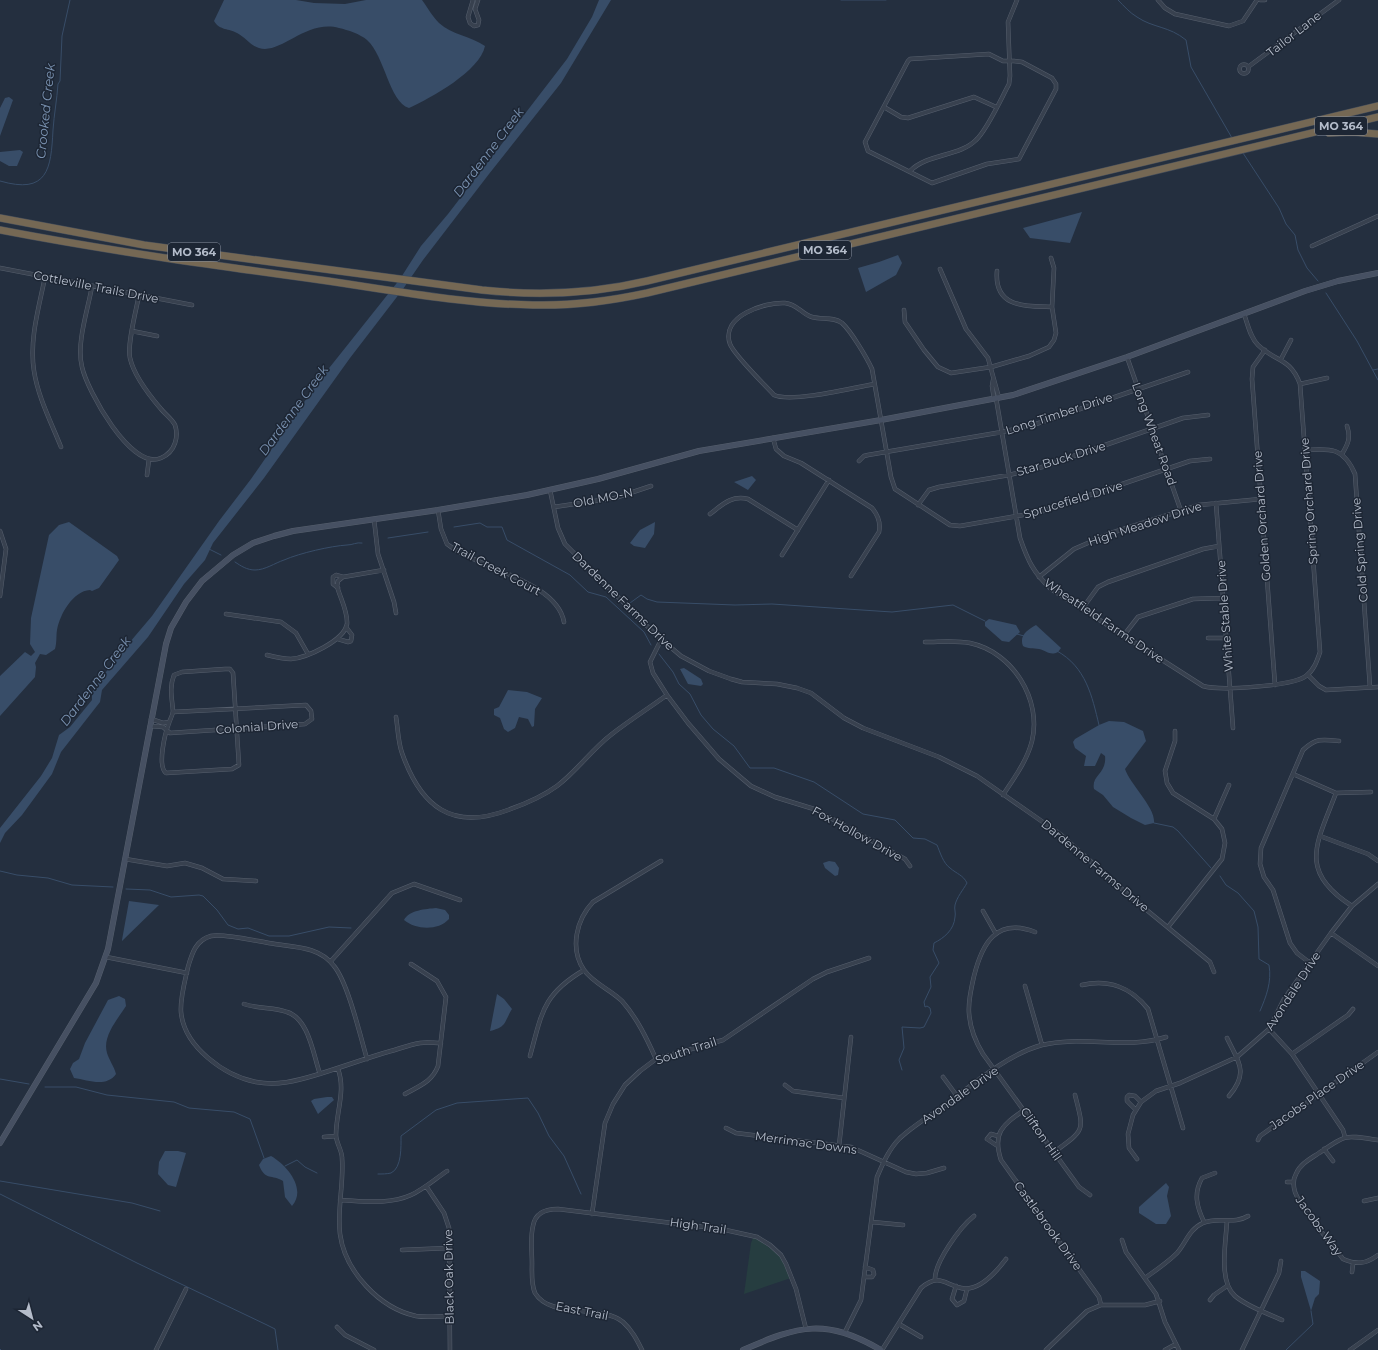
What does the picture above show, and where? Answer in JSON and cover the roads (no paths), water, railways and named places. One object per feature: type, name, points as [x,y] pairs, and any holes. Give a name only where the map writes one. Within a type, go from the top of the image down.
[{"type":"highway","points":[[1332,116],[1378,100]]},
{"type":"highway","name":"MO 364","points":[[0,218],[138,244],[424,283],[519,294],[558,294],[615,288],[1378,106]]},
{"type":"highway","name":"MO 364","points":[[0,230],[134,255],[382,289],[495,303],[533,305],[571,304],[616,299],[1378,117]]},
{"type":"highway","points":[[1305,135],[1352,132],[1378,134]]},
{"type":"main road","points":[[0,1143],[96,983],[106,957],[151,719],[166,644],[171,628],[186,602],[202,581],[233,555],[253,544],[292,531],[438,510],[550,490],[598,479],[699,451],[881,420],[1013,395],[1127,357],[1338,281],[1378,274]]},
{"type":"main road","points":[[743,1350],[780,1334],[806,1328],[823,1328],[845,1332],[882,1350]]},
{"type":"street","points":[[473,0],[468,21],[474,26],[478,25],[479,20],[475,9],[478,0]]},
{"type":"street","points":[[910,171],[920,162],[968,146],[976,140],[1009,84],[1010,61],[1008,22],[1017,0]]},
{"type":"street","points":[[1158,0],[1164,8],[1175,14],[1229,26],[1243,21],[1257,0]]},
{"type":"street","points":[[1260,0],[1265,0]]},
{"type":"street","name":"Tailor Lane","points":[[1248,67],[1339,0]]},
{"type":"street","points":[[989,54],[1003,61],[1010,61],[1022,62],[1052,78],[1056,84],[1056,89],[1022,157],[1019,159],[987,164],[936,183],[928,182],[910,171],[868,151],[865,142],[906,63],[910,59],[989,54]]},
{"type":"street","points":[[884,107],[902,118],[908,118],[974,96],[996,107]]},
{"type":"street","points":[[1312,246],[1378,216]]},
{"type":"street","points":[[904,310],[905,322],[938,367],[951,374],[991,367],[1030,356],[1051,345],[1056,333],[1052,307],[1054,268],[1051,258]]},
{"type":"street","name":"Cottleville Trails Drive","points":[[0,268],[192,305]]},
{"type":"street","name":"Wheatfield Farms Drive","points":[[940,269],[966,329],[988,358],[991,367],[993,380],[992,386],[996,398],[1016,517],[1027,558],[1039,577],[1051,588],[1082,609],[1198,684],[1212,688],[1276,685]]},
{"type":"street","points":[[997,271],[996,280],[999,289],[1008,301],[1019,305],[1052,307]]},
{"type":"street","points":[[45,277],[34,334],[33,364],[38,388],[60,447]]},
{"type":"street","points":[[92,286],[80,351],[84,373],[95,400],[120,436],[138,454],[149,459],[162,457],[172,449],[177,436],[173,422],[160,408],[134,371],[129,354],[139,295]]},
{"type":"street","name":"Sprucefield Drive","points":[[874,384],[794,398],[780,398],[774,395],[733,350],[728,336],[730,328],[740,315],[760,308],[783,303],[792,304],[812,317],[836,320],[842,324],[868,359],[874,384],[881,420],[886,452],[895,489],[950,525],[972,526],[1016,517],[1063,505],[1167,471],[1190,461],[1210,459]]},
{"type":"street","name":"Spring Orchard Drive","points":[[1244,314],[1252,336],[1265,350],[1281,359],[1293,369],[1300,384],[1320,652],[1308,675]]},
{"type":"street","points":[[132,331],[157,336]]},
{"type":"street","points":[[1281,359],[1291,340]]},
{"type":"street","name":"Golden Orchard Drive","points":[[1265,350],[1253,367],[1252,379],[1276,685]]},
{"type":"street","name":"Long Wheat Road","points":[[1127,357],[1181,511]]},
{"type":"street","name":"Long Timber Drive","points":[[859,461],[864,456],[1002,432],[1036,424],[1137,388],[1188,372]]},
{"type":"street","points":[[1300,384],[1327,378]]},
{"type":"street","name":"Star Buck Drive","points":[[918,505],[929,490],[1009,475],[1042,467],[1153,430],[1183,418],[1208,415]]},
{"type":"street","points":[[173,422],[178,419]]},
{"type":"street","points":[[1306,450],[1325,448],[1342,454],[1348,444],[1350,434],[1347,426]]},
{"type":"street","points":[[772,438],[776,449],[784,456],[801,463],[830,480],[872,508],[879,521],[879,528],[876,536],[851,576]]},
{"type":"street","name":"Cold Spring Drive","points":[[1342,454],[1351,465],[1355,474],[1370,687]]},
{"type":"street","points":[[147,475],[149,459]]},
{"type":"street","points":[[782,555],[830,480]]},
{"type":"street","name":"Old MO-N","points":[[554,507],[615,498],[651,486]]},
{"type":"street","name":"Dardenne Farms Drive","points":[[550,490],[558,528],[565,544],[661,640],[682,656],[709,671],[742,682],[777,684],[797,688],[811,693],[858,726],[939,756],[977,776],[1060,834],[1132,898],[1210,962],[1214,972]]},
{"type":"street","points":[[710,514],[733,498],[748,498],[798,530]]},
{"type":"street","name":"High Meadow Drive","points":[[1039,577],[1074,549],[1111,533],[1199,505],[1261,499]]},
{"type":"street","name":"White Stable Drive","points":[[1216,503],[1233,728]]},
{"type":"street","name":"Trail Creek Court","points":[[438,510],[441,529],[448,544],[547,595],[562,612],[564,622]]},
{"type":"street","points":[[374,519],[376,544],[396,613]]},
{"type":"street","points":[[0,531],[6,549],[0,596]]},
{"type":"street","points":[[1082,609],[1098,587],[1108,582],[1193,552],[1219,546]]},
{"type":"street","points":[[338,588],[332,584],[333,577],[336,575],[343,577],[384,570]]},
{"type":"street","points":[[267,655],[291,659],[313,652],[338,638],[346,627],[346,614],[338,588],[338,581],[343,577]]},
{"type":"street","points":[[1124,635],[1138,617],[1193,599],[1224,598]]},
{"type":"street","points":[[226,614],[281,622],[296,633],[308,654]]},
{"type":"street","points":[[338,638],[348,642],[351,641],[352,635],[346,627]]},
{"type":"street","points":[[1208,638],[1226,638]]},
{"type":"street","name":"Fox Hollow Drive","points":[[661,640],[650,662],[653,673],[667,695],[719,759],[751,786],[774,798],[814,809],[905,859],[910,866]]},
{"type":"street","points":[[924,642],[971,644],[989,651],[1003,660],[1022,680],[1031,701],[1033,716],[1032,742],[1023,764],[1003,795]]},
{"type":"street","points":[[230,669],[234,673],[237,709],[240,763],[235,769],[166,773],[164,771],[162,762],[167,731],[169,722],[174,712],[170,693],[173,677],[176,673],[230,669]]},
{"type":"street","points":[[1276,685],[1296,682],[1308,675],[1319,686],[1326,690],[1378,687]]},
{"type":"street","points":[[396,717],[402,752],[415,783],[429,801],[441,810],[463,818],[469,818],[494,815],[530,802],[557,786],[583,764],[611,735],[667,695]]},
{"type":"street","name":"Colonial Drive","points":[[150,726],[163,727],[170,733],[306,724],[312,719],[311,711],[306,705],[174,712]]},
{"type":"street","points":[[151,719],[163,723],[169,722]]},
{"type":"street","points":[[1168,927],[1222,859],[1225,851],[1224,836],[1214,819],[1173,793],[1167,784],[1165,771],[1175,741],[1175,731]]},
{"type":"street","points":[[1310,963],[1297,953],[1290,943],[1276,898],[1264,877],[1260,864],[1261,848],[1303,750],[1312,742],[1320,739],[1339,740]]},
{"type":"street","points":[[1293,774],[1336,793],[1371,792]]},
{"type":"street","points":[[1214,819],[1229,784]]},
{"type":"street","points":[[1336,793],[1316,847],[1318,873],[1338,898],[1352,906]]},
{"type":"street","points":[[1320,836],[1368,854],[1378,861]]},
{"type":"street","points":[[124,859],[167,866],[185,863],[198,866],[223,879],[256,881]]},
{"type":"street","points":[[656,1059],[643,1032],[622,1001],[584,970],[578,956],[576,932],[585,911],[601,896],[661,862]]},
{"type":"street","points":[[1254,864],[1260,864]]},
{"type":"street","points":[[331,961],[392,893],[414,884],[460,900]]},
{"type":"street","name":"Avondale Drive","points":[[1141,1102],[1156,1091],[1237,1057],[1269,1029],[1284,999],[1331,933],[1352,906],[1378,884]]},
{"type":"street","points":[[983,911],[996,934],[1012,928],[1020,928],[1035,932]]},
{"type":"street","points":[[1331,933],[1378,966]]},
{"type":"street","name":"Clifton Hill","points":[[996,934],[986,943],[979,956],[969,1003],[973,1034],[978,1045],[995,1070],[1079,1187],[1090,1195]]},
{"type":"street","points":[[367,1059],[343,982],[331,961],[320,953],[307,949],[217,936],[206,938],[197,944],[193,951],[186,973],[181,1003],[184,1023],[202,1052],[218,1067],[244,1079],[268,1084],[296,1081],[420,1043],[441,1043]]},
{"type":"street","points":[[106,957],[186,973]]},
{"type":"street","name":"South Trail","points":[[592,1214],[602,1132],[608,1114],[618,1094],[640,1071],[656,1059],[723,1040],[813,979],[827,972],[869,958]]},
{"type":"street","points":[[405,1094],[426,1083],[435,1073],[441,1043],[445,1005],[444,991],[437,981],[411,964]]},
{"type":"street","points":[[530,1056],[540,1020],[549,999],[559,986],[584,970]]},
{"type":"street","points":[[1082,985],[1094,982],[1112,984],[1134,995],[1148,1009],[1169,1086],[1183,1128]]},
{"type":"street","points":[[1024,986],[1042,1046]]},
{"type":"street","points":[[244,1004],[287,1012],[300,1020],[305,1028],[320,1074]]},
{"type":"street","points":[[1292,1054],[1348,1015],[1353,1009]]},
{"type":"street","points":[[1269,1029],[1292,1054],[1344,1130],[1345,1137],[1378,1140]]},
{"type":"street","points":[[839,1146],[851,1037]]},
{"type":"street","name":"Avondale Drive","points":[[845,1332],[859,1305],[872,1222],[877,1177],[883,1161],[900,1138],[995,1070],[1017,1056],[1042,1046],[1065,1042],[1138,1043],[1166,1037]]},
{"type":"street","points":[[1227,1038],[1240,1064],[1241,1076],[1238,1085],[1229,1096]]},
{"type":"street","name":"Jacobs Place Drive","points":[[1258,1140],[1260,1136],[1378,1052]]},
{"type":"street","points":[[338,1069],[340,1075],[341,1094],[336,1136],[342,1159],[339,1222],[342,1246],[351,1267],[364,1285],[383,1300],[410,1314],[420,1316],[449,1316]]},
{"type":"street","points":[[943,1077],[957,1096]]},
{"type":"street","points":[[785,1085],[793,1091],[844,1098]]},
{"type":"street","points":[[1054,1152],[1075,1136],[1080,1127],[1081,1117],[1075,1094]]},
{"type":"street","points":[[1136,1110],[1127,1101],[1127,1097],[1129,1095],[1135,1096],[1141,1102],[1129,1124],[1128,1142],[1131,1153],[1137,1159]]},
{"type":"street","name":"Castlebrook Drive","points":[[1024,1110],[1003,1125],[996,1145],[1001,1160],[1099,1297],[1101,1305]]},
{"type":"street","name":"Merrimac Downs","points":[[726,1128],[736,1133],[862,1150],[906,1172],[916,1174],[927,1173],[944,1168]]},
{"type":"street","name":"Castlebrook Drive","points":[[996,1145],[987,1139],[991,1134],[998,1136]]},
{"type":"street","points":[[324,1136],[336,1136]]},
{"type":"street","name":"Jacobs Way","points":[[1345,1137],[1335,1141],[1302,1165],[1296,1172],[1293,1182],[1298,1198],[1343,1259],[1353,1264],[1361,1264],[1378,1255]]},
{"type":"street","points":[[1324,1149],[1333,1161]]},
{"type":"street","points":[[340,1200],[392,1200],[411,1195],[447,1171]]},
{"type":"street","points":[[1204,1222],[1197,1205],[1197,1190],[1202,1178],[1216,1172]]},
{"type":"street","name":"Jacobs Way","points":[[1287,1182],[1293,1182]]},
{"type":"street","name":"Black Oak Drive","points":[[426,1186],[448,1221],[450,1350]]},
{"type":"street","points":[[1364,1201],[1378,1198]]},
{"type":"street","name":"High Trail","points":[[534,1220],[539,1214],[552,1209],[721,1229],[757,1237],[770,1245],[781,1255],[786,1264],[796,1289],[806,1328]]},
{"type":"street","points":[[935,1280],[936,1267],[966,1222],[974,1216]]},
{"type":"street","points":[[1145,1278],[1171,1258],[1192,1230],[1204,1222],[1238,1221],[1248,1216]]},
{"type":"street","name":"East Trail","points":[[534,1220],[532,1232],[532,1278],[536,1293],[552,1306],[603,1313],[623,1321],[632,1331],[642,1350]]},
{"type":"street","points":[[1227,1221],[1224,1271],[1227,1286],[1236,1296],[1282,1320]]},
{"type":"street","points":[[872,1222],[903,1225]]},
{"type":"street","points":[[1122,1240],[1126,1252],[1160,1301],[1165,1322],[1179,1350]]},
{"type":"street","points":[[402,1250],[449,1248]]},
{"type":"street","points":[[882,1350],[921,1288],[935,1280],[947,1281],[966,1289],[982,1283],[1006,1258]]},
{"type":"street","points":[[1242,1350],[1279,1273],[1281,1261]]},
{"type":"street","name":"Jacobs Way","points":[[1352,1272],[1353,1264]]},
{"type":"street","name":"Avondale Drive","points":[[864,1277],[872,1277],[874,1274],[873,1270],[865,1267]]},
{"type":"street","points":[[956,1286],[952,1299],[957,1305],[964,1301],[966,1289]]},
{"type":"street","points":[[1210,1300],[1214,1295],[1227,1286]]},
{"type":"street","points":[[156,1350],[186,1289]]},
{"type":"street","points":[[1046,1350],[1087,1311],[1101,1305],[1145,1305],[1160,1301]]},
{"type":"street","points":[[899,1324],[921,1337]]},
{"type":"street","points":[[337,1327],[345,1335],[374,1350]]},
{"type":"street","points":[[1350,1350],[1378,1330]]},
{"type":"street","points":[[1165,1350],[1176,1344]]},
{"type":"water","points":[[224,0],[296,0],[314,3],[345,4],[366,0],[422,0],[434,18],[444,27],[485,46],[474,65],[465,74],[441,91],[409,108],[402,104],[397,97],[373,47],[361,36],[354,32],[339,28],[316,28],[276,47],[267,49],[259,48],[234,31],[222,28],[216,24],[214,21]]},
{"type":"water","points":[[599,0],[611,0],[561,83],[423,260],[403,289],[350,358],[264,478],[213,543],[205,560],[184,584],[148,637],[102,690],[100,702],[61,752],[52,774],[22,815],[5,833],[0,843],[0,828],[41,776],[52,758],[59,735],[70,727],[92,700],[92,692],[113,662],[152,616],[219,521],[251,479],[318,382],[400,279],[421,246],[448,214],[567,59],[592,17]]},
{"type":"water","points":[[9,97],[13,100],[0,136],[0,108],[5,98]]},
{"type":"water","points":[[20,150],[23,152],[17,166],[9,166],[0,161],[0,152]]},
{"type":"water","points":[[1082,212],[1070,243],[1030,238],[1023,228]]},
{"type":"water","points":[[898,255],[902,263],[896,275],[866,292],[858,268]]},
{"type":"water","points":[[752,476],[756,480],[748,490],[734,482]]},
{"type":"water","points":[[69,522],[117,556],[119,560],[99,588],[92,591],[84,591],[78,594],[68,604],[61,617],[57,630],[55,649],[46,655],[40,654],[35,663],[35,677],[0,716],[0,676],[25,652],[31,656],[35,652],[30,644],[31,618],[49,535],[59,525]]},
{"type":"water","points":[[655,522],[654,534],[645,548],[634,546],[630,543],[640,530]]},
{"type":"water","points":[[989,619],[1016,625],[1020,632],[1009,642],[1002,641],[985,626],[985,622]]},
{"type":"water","points":[[1036,625],[1061,648],[1058,652],[1051,653],[1023,646],[1023,636]]},
{"type":"water","points":[[684,668],[701,679],[703,684],[701,686],[688,684],[680,669]]},
{"type":"water","points":[[508,690],[527,692],[542,698],[535,709],[534,726],[532,727],[528,719],[519,717],[515,728],[508,732],[504,729],[500,718],[494,715],[494,709],[499,707]]},
{"type":"water","points":[[1109,721],[1124,722],[1143,731],[1146,741],[1125,769],[1151,810],[1154,817],[1154,823],[1145,825],[1131,818],[1113,807],[1103,795],[1094,789],[1095,780],[1104,767],[1105,756],[1101,753],[1095,766],[1084,766],[1086,756],[1075,748],[1073,742],[1075,739]]},
{"type":"water","points":[[829,861],[835,862],[839,868],[838,875],[835,876],[825,868],[823,863]]},
{"type":"water","points":[[129,901],[159,905],[122,941],[122,940]]},
{"type":"water","points":[[436,908],[445,910],[449,915],[449,919],[439,926],[427,928],[415,926],[404,920],[414,912]]},
{"type":"water","points":[[497,994],[504,999],[512,1009],[502,1026],[490,1031]]},
{"type":"water","points":[[119,996],[125,999],[126,1006],[109,1034],[106,1047],[108,1056],[116,1074],[107,1081],[102,1082],[74,1078],[70,1069],[73,1063],[79,1059],[85,1043],[108,1000]]},
{"type":"water","points":[[332,1097],[334,1100],[318,1114],[311,1101],[314,1099]]},
{"type":"water","points":[[165,1151],[178,1151],[186,1153],[176,1187],[168,1185],[158,1174],[159,1162]]},
{"type":"water","points":[[271,1156],[289,1171],[296,1185],[296,1199],[292,1206],[285,1197],[283,1181],[266,1175],[261,1170],[259,1165],[263,1159]]},
{"type":"water","points":[[1166,1183],[1169,1187],[1167,1196],[1171,1216],[1166,1224],[1156,1224],[1139,1213],[1139,1207]]},
{"type":"water","points":[[1301,1271],[1305,1271],[1320,1281],[1319,1294],[1315,1298],[1311,1311],[1301,1277]]},
{"type":"waterway","name":"Crooked Creek","points":[[0,181],[16,184],[28,184],[37,181],[44,175],[48,167],[51,156],[58,84],[60,81],[62,36],[70,0]]},
{"type":"waterway","points":[[841,0],[886,0]]},
{"type":"waterway","points":[[1118,0],[1132,14],[1143,21],[1167,29],[1180,35],[1186,40],[1191,67],[1232,138]]},
{"type":"waterway","points":[[1243,153],[1279,208],[1286,224],[1295,235],[1298,250],[1307,268],[1318,281]]},
{"type":"waterway","points":[[1326,293],[1357,341],[1378,380]]},
{"type":"waterway","points":[[1373,370],[1378,369]]},
{"type":"waterway","points":[[454,527],[480,523],[487,527],[502,527],[507,540],[570,575],[588,592],[606,597],[644,632],[651,645]]},
{"type":"waterway","points":[[388,538],[428,532]]},
{"type":"waterway","points":[[235,562],[247,569],[259,570],[307,552],[362,543]]},
{"type":"waterway","points":[[209,549],[221,555]]},
{"type":"waterway","points":[[630,603],[641,595],[647,599],[657,602],[735,605],[772,604],[892,612],[953,605],[985,621]]},
{"type":"waterway","points":[[1017,634],[1024,636]]},
{"type":"waterway","points":[[1057,651],[1075,665],[1081,674],[1094,703],[1099,725]]},
{"type":"waterway","points":[[659,654],[673,672],[679,684],[690,694],[701,715],[713,729],[734,746],[750,768],[774,768],[814,782],[863,814],[895,820],[913,838],[925,839],[937,845],[945,863],[962,876],[967,883],[956,902],[954,922],[951,930],[934,943],[933,950],[939,963],[930,977],[931,987],[924,1002],[925,1007],[927,1006],[930,1008],[931,1013],[924,1027],[902,1027],[904,1048],[899,1060],[902,1070]]},
{"type":"waterway","points":[[1154,823],[1173,827],[1211,868]]},
{"type":"waterway","points":[[0,871],[17,875],[48,878],[72,885],[113,887]]},
{"type":"waterway","points":[[1220,876],[1226,885],[1238,893],[1254,911],[1258,927],[1259,959],[1269,965],[1270,971],[1268,989],[1260,1011]]},
{"type":"waterway","points":[[126,889],[150,890],[171,897],[203,896],[217,910],[228,925],[238,929],[248,928],[269,936],[289,936],[329,927],[351,928]]},
{"type":"waterway","points":[[0,1079],[29,1084]]},
{"type":"waterway","points":[[45,1087],[76,1087],[107,1095],[174,1102],[189,1108],[234,1112],[250,1119],[264,1158]]},
{"type":"waterway","points":[[378,1174],[391,1173],[395,1170],[399,1162],[401,1136],[436,1110],[457,1103],[528,1098],[538,1113],[549,1136],[564,1156],[581,1194]]},
{"type":"waterway","points":[[285,1166],[297,1160],[305,1167],[317,1173]]},
{"type":"waterway","points":[[0,1181],[132,1203],[160,1211]]},
{"type":"waterway","points":[[0,1194],[137,1263],[275,1329],[278,1350]]},
{"type":"waterway","points":[[1286,1350],[1313,1324],[1311,1311]]},
{"type":"water label","name":"Dardenne Creek","points":[[488,152]]},
{"type":"water label","name":"Dardenne Creek","points":[[293,410]]},
{"type":"water label","name":"Dardenne Creek","points":[[95,681]]}]
